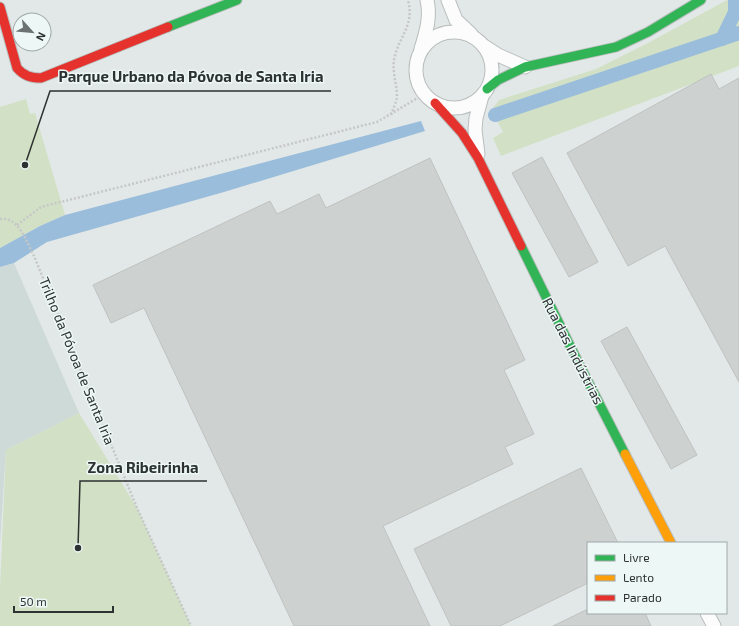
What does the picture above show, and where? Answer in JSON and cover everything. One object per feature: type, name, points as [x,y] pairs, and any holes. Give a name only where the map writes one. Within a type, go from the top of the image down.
[{"type":"street","points":[[0,8],[17,68],[21,73],[32,79],[41,78],[237,0]]},
{"type":"street","points":[[427,0],[429,11],[428,23],[418,59],[416,76],[418,84],[430,99],[451,108],[459,108],[475,102],[498,80],[525,67],[616,47],[648,32],[701,0]]},
{"type":"street","points":[[448,0],[456,20],[463,28],[498,55],[525,67]]},
{"type":"street","points":[[418,59],[427,43],[442,34],[460,32],[480,42],[490,58],[492,66],[492,74],[484,93]]},
{"type":"street","name":"Rua das Indústrias","points":[[478,158],[475,130],[476,118],[484,93]]},
{"type":"street","name":"Rua das Indústrias","points":[[430,99],[462,133],[478,158],[578,362],[670,542]]},
{"type":"street","points":[[708,614],[714,626]]},
{"type":"path","points":[[390,115],[396,103],[397,96],[393,73],[394,61],[397,48],[407,28],[409,18],[408,0]]},
{"type":"path","points":[[0,219],[6,218],[17,224],[41,207],[377,122],[390,115],[430,99]]},
{"type":"path","name":"Trilho da Póvoa de Santa Iria","points":[[17,224],[34,256],[137,508],[191,626]]},
{"type":"shaded area","points":[[14,263],[79,413],[6,450],[0,544],[0,267]]},
{"type":"green space","points":[[727,0],[739,0],[739,66],[501,156],[493,138],[503,132],[496,119],[493,108],[499,100],[596,69],[648,43]]},
{"type":"green space","points":[[26,99],[30,114],[35,113],[65,215],[40,226],[0,248],[0,107]]},
{"type":"green space","points":[[79,413],[137,508],[191,626],[0,626],[0,589],[6,450]]},
{"type":"water","points":[[421,121],[425,131],[224,192],[47,242],[14,263],[0,267],[0,248],[40,226],[65,215]]},
{"type":"building","points":[[711,74],[719,89],[739,78],[739,382],[665,246],[628,266],[567,153]]},
{"type":"building","points":[[542,157],[598,262],[569,277],[512,173]]},
{"type":"building","points":[[430,158],[525,360],[504,370],[534,434],[505,447],[513,464],[383,526],[430,626],[294,626],[144,308],[111,323],[93,285],[270,201],[277,214],[319,194],[326,208]]},
{"type":"building","points":[[627,327],[697,455],[671,469],[601,341]]},
{"type":"building","points":[[581,468],[618,542],[587,542],[587,583],[500,626],[451,626],[414,549]]},
{"type":"building","points":[[587,609],[587,614],[645,614],[651,626],[553,626]]},
{"type":"waterway","points":[[722,39],[735,12],[735,0]]},
{"type":"waterway","points":[[495,115],[739,33]]},
{"type":"traffic: fast","points":[[168,27],[237,0]]},
{"type":"traffic: fast","points":[[487,89],[498,80],[525,67],[616,47],[648,32],[701,0]]},
{"type":"traffic: fast","points":[[521,246],[625,454]]},
{"type":"traffic: slow","points":[[625,454],[670,542]]},
{"type":"traffic: jam","points":[[0,7],[17,68],[25,75],[34,78],[41,78],[168,27]]},
{"type":"traffic: jam","points":[[435,103],[462,133],[478,158],[521,246]]},
{"type":"place","name":"Parque Urbano da Póvoa de Santa Iria","points":[[25,165]]},
{"type":"place","name":"Zona Ribeirinha","points":[[78,548]]}]
